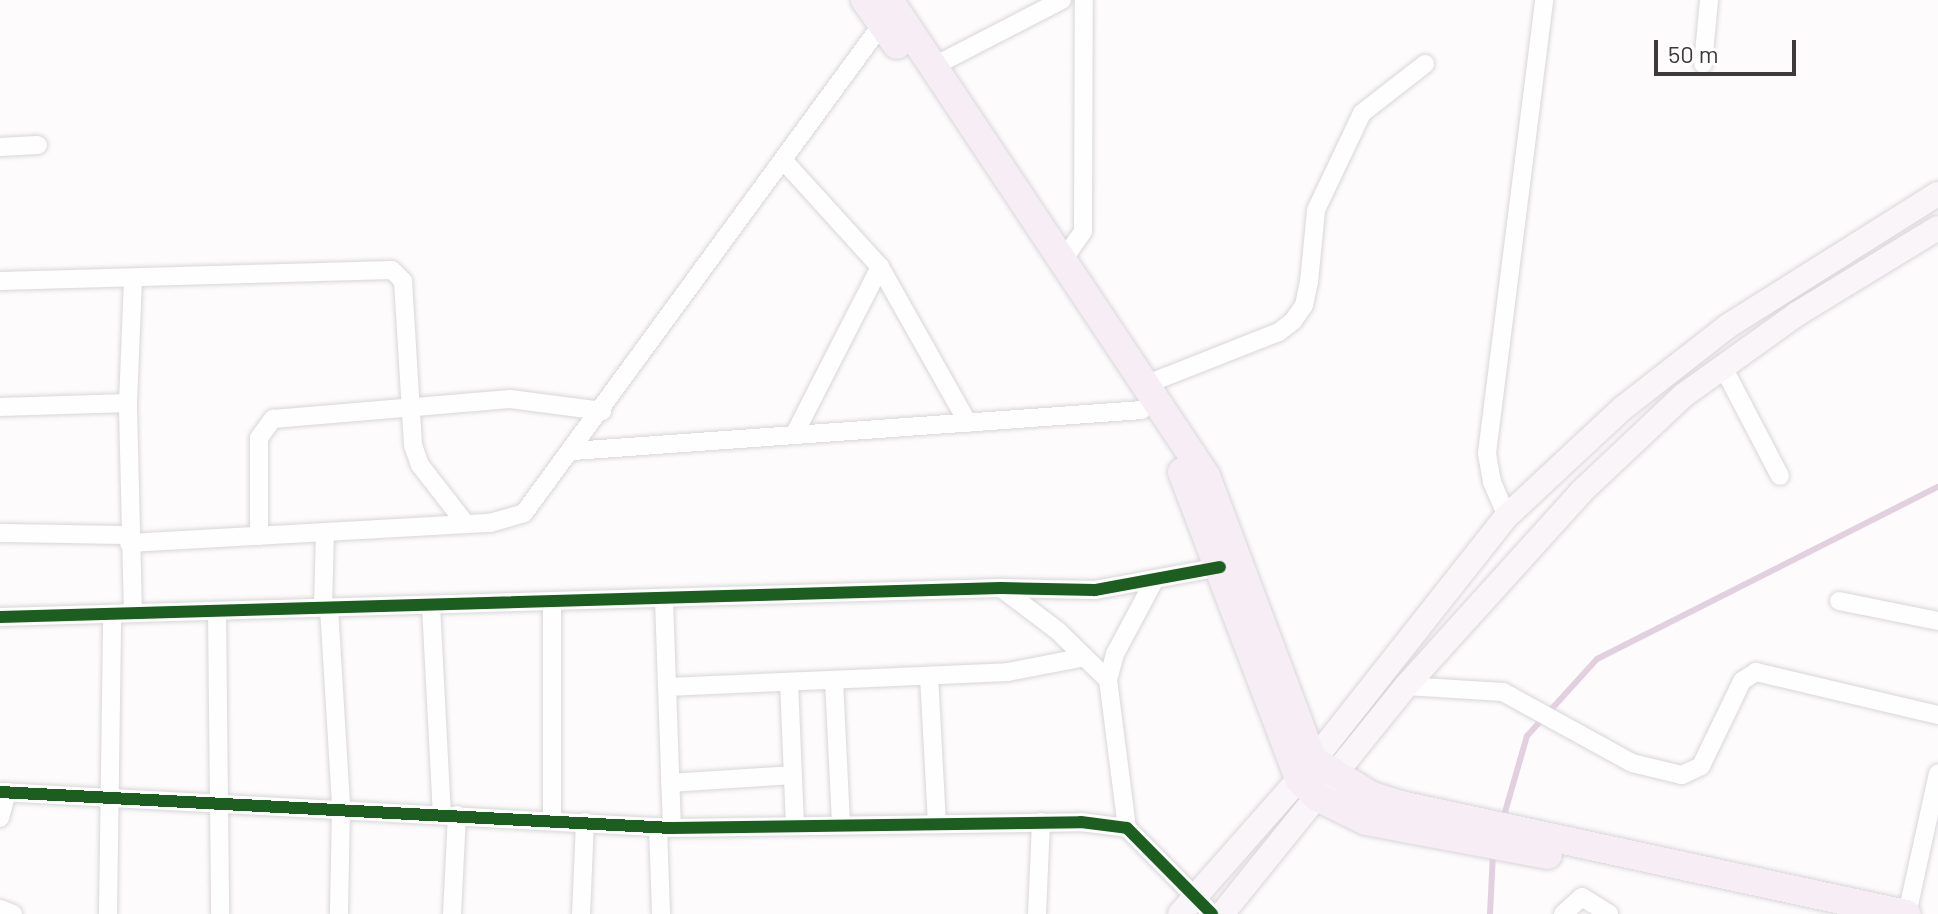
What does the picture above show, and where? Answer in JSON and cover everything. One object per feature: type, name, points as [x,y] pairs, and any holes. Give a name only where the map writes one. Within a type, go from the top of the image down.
[{"type":"highway","points":[[865,0],[886,12],[934,66],[1063,260],[1144,397],[1187,479],[1220,567],[1260,646],[1316,778],[1372,796],[1428,821],[1773,891],[1906,914]]},
{"type":"highway","points":[[886,12],[1144,397],[1206,476],[1260,646]]},
{"type":"highway","points":[[1773,891],[1826,914]]},
{"type":"main road","points":[[1222,914],[1316,778],[1507,516],[1623,408],[1728,326],[1938,194]]},
{"type":"main road","points":[[1195,909],[1406,686],[1581,492],[1684,395],[1797,314],[1938,228]]},
{"type":"street","points":[[934,66],[1028,7],[1061,0]]},
{"type":"street","points":[[1063,260],[1083,231],[1084,0]]},
{"type":"street","points":[[1507,516],[1492,482],[1487,453],[1544,0]]},
{"type":"street","points":[[1703,64],[1709,0]]},
{"type":"street","points":[[0,533],[129,539],[259,536],[466,524],[524,513],[573,451],[784,161],[886,12]]},
{"type":"street","points":[[573,451],[968,423],[1144,397],[1279,332],[1293,321],[1304,305],[1309,282],[1316,210],[1362,113],[1425,64]]},
{"type":"street","points":[[0,147],[38,145]]},
{"type":"street","points":[[784,161],[880,267],[968,423]]},
{"type":"street","points":[[794,435],[880,267]]},
{"type":"street","points":[[0,281],[392,270],[403,281],[407,406],[420,465],[466,524]]},
{"type":"street","points":[[133,279],[128,403],[133,613]]},
{"type":"street","points":[[1723,367],[1780,476]]},
{"type":"street","points":[[259,536],[263,427],[284,416],[523,399],[602,411]]},
{"type":"street","points":[[0,407],[128,403]]},
{"type":"street","points":[[325,532],[326,608],[341,807],[339,914]]},
{"type":"street","points":[[0,617],[1001,588],[1095,590],[1220,567]]},
{"type":"street","points":[[1155,579],[1115,654],[1108,680],[1127,828],[1195,909]]},
{"type":"street","points":[[1001,588],[1085,657],[1108,680]]},
{"type":"street","points":[[661,914],[670,783],[664,600]]},
{"type":"street","points":[[1839,601],[1938,621]]},
{"type":"street","points":[[552,603],[552,820]]},
{"type":"street","points":[[431,606],[450,814],[452,914]]},
{"type":"street","points":[[217,611],[220,914]]},
{"type":"street","points":[[108,914],[112,614]]},
{"type":"street","points":[[667,687],[1008,672],[1085,657]]},
{"type":"street","points":[[1406,686],[1503,692],[1632,763],[1682,775],[1701,766],[1742,681],[1756,672],[1938,715]]},
{"type":"street","points":[[929,676],[937,824]]},
{"type":"street","points":[[834,680],[841,825]]},
{"type":"street","points":[[789,682],[795,826]]},
{"type":"street","points":[[1906,914],[1938,773]]},
{"type":"street","points":[[670,783],[793,775]]},
{"type":"street","points":[[0,818],[4,792],[221,800],[665,828],[1041,822],[1127,828]]},
{"type":"street","points":[[581,914],[585,822]]},
{"type":"street","points":[[1037,914],[1041,822]]},
{"type":"street","points":[[1563,914],[1582,897],[1609,914]]},
{"type":"street","points":[[0,909],[13,914]]},
{"type":"waterway","points":[[1503,819],[1527,736],[1597,659],[1938,487]]},
{"type":"waterway","points":[[1490,914],[1493,852]]},
{"type":"cycle path","points":[[0,617],[1001,588],[1095,590],[1220,567]]},
{"type":"cycle path","points":[[0,792],[672,828],[1081,822],[1127,828],[1212,914]]}]
